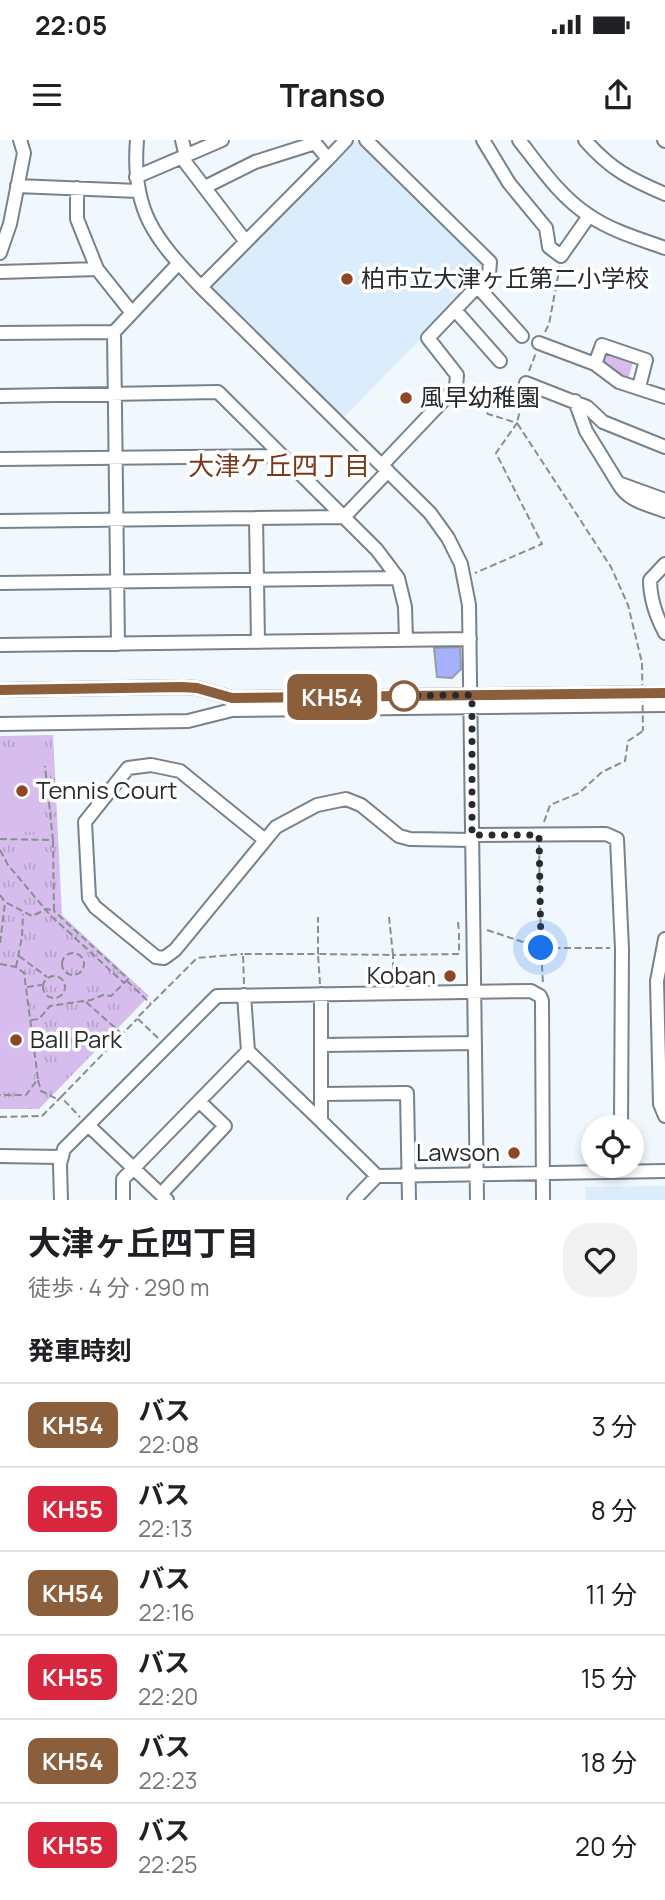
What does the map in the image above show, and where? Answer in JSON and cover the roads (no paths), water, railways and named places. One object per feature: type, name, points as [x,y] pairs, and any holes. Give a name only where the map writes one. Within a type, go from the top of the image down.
[{"type":"street","points":[[0,253],[10,223],[24,153],[20,140]]},
{"type":"street","points":[[138,140],[136,177],[140,200],[155,233],[178,264],[385,468],[440,526],[465,577],[470,639],[477,1200]]},
{"type":"street","points":[[183,140],[184,157],[246,242]]},
{"type":"street","points":[[136,177],[222,140]]},
{"type":"street","points":[[201,287],[346,140]]},
{"type":"street","points":[[0,521],[344,517],[456,387],[457,375],[428,338],[489,274],[489,261],[366,140]]},
{"type":"street","points":[[483,140],[509,183],[546,228],[549,247],[561,256],[589,216]]},
{"type":"street","points":[[585,140],[605,162],[620,173],[665,194]]},
{"type":"street","points":[[521,141],[557,187],[589,216],[665,248]]},
{"type":"street","points":[[205,187],[256,162],[315,143],[328,159]]},
{"type":"street","points":[[17,186],[138,191]]},
{"type":"street","points":[[77,188],[76,219],[97,269],[132,313]]},
{"type":"street","points":[[118,644],[114,332],[178,264]]},
{"type":"street","points":[[0,272],[97,269]]},
{"type":"street","points":[[477,286],[522,336]]},
{"type":"street","points":[[455,310],[500,361]]},
{"type":"street","points":[[0,334],[114,332]]},
{"type":"street","points":[[539,344],[595,364],[619,382],[665,397]]},
{"type":"street","points":[[595,364],[602,345],[646,360],[639,387]]},
{"type":"street","points":[[526,383],[575,401],[615,428],[665,447]]},
{"type":"street","points":[[0,396],[218,392],[377,550],[398,578],[405,607],[407,640]]},
{"type":"street","points":[[575,401],[586,430],[623,493],[665,511]]},
{"type":"street","points":[[586,430],[600,419]]},
{"type":"street","points":[[0,459],[282,456]]},
{"type":"street","points":[[618,483],[665,500]]},
{"type":"street","points":[[256,518],[258,642]]},
{"type":"street","points":[[665,564],[650,580],[650,594],[656,617],[665,633]]},
{"type":"street","points":[[0,583],[398,578]]},
{"type":"street","points":[[0,646],[470,639]]},
{"type":"street","points":[[0,690],[183,687],[232,698],[665,705]]},
{"type":"street","points":[[0,724],[188,721],[232,710],[665,693]]},
{"type":"street","points":[[265,840],[180,771],[151,765],[128,768],[85,822],[89,898],[95,907],[156,957],[164,958],[175,950],[281,823],[317,805],[346,799],[362,805],[399,836],[410,839],[606,834],[617,839],[622,948],[621,1115]]},
{"type":"street","points":[[665,939],[657,981],[660,1104],[665,1116]]},
{"type":"street","points":[[61,1200],[61,1157],[64,1149],[216,996],[531,991],[540,996],[542,1002],[543,1200]]},
{"type":"street","points":[[321,994],[321,1121]]},
{"type":"street","points":[[244,995],[248,1051],[377,1176],[476,1176],[581,1171]]},
{"type":"street","points":[[322,1045],[475,1043]]},
{"type":"street","points":[[123,1200],[123,1179],[248,1051]]},
{"type":"street","points":[[322,1094],[407,1093],[409,1200]]},
{"type":"street","points":[[88,1125],[164,1197],[225,1126],[199,1101]]},
{"type":"street","points":[[0,1156],[61,1157]]},
{"type":"street","points":[[644,1170],[665,1171]]},
{"type":"street","points":[[354,1200],[377,1176]]},
{"type":"place","name":"柏市立大津ヶ丘第二小学校","points":[[347,279]]},
{"type":"place","name":"風早幼稚園","points":[[406,398]]},
{"type":"place","name":"Tennis Court","points":[[22,791]]},
{"type":"place","name":"Koban","points":[[450,976]]},
{"type":"place","name":"Ball Park","points":[[16,1040]]},
{"type":"place","name":"Lawson","points":[[514,1153]]},
{"type":"district","name":"大津ケ丘四丁目","points":[[279,466]]}]
